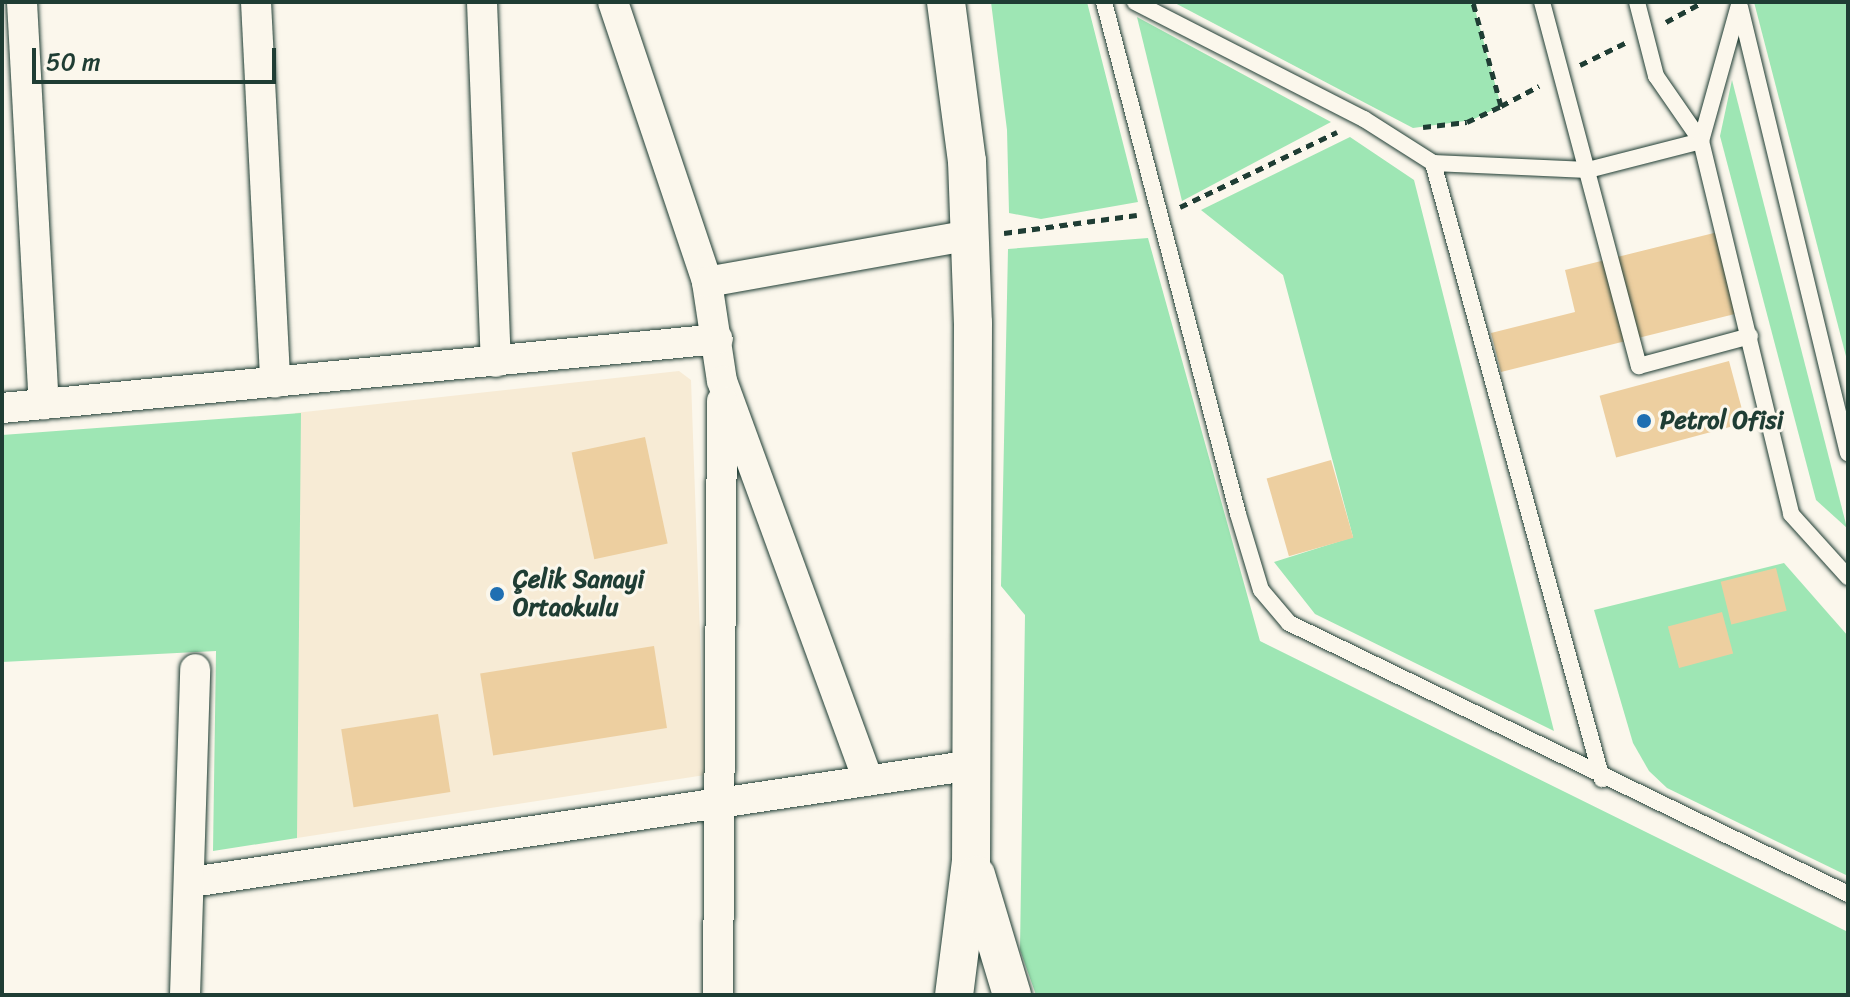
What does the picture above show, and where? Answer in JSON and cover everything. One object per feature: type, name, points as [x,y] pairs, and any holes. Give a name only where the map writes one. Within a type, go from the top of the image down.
[{"type":"street","points":[[22,2],[44,404]]},
{"type":"street","points":[[256,2],[275,383]]},
{"type":"street","points":[[482,2],[496,362]]},
{"type":"street","points":[[613,2],[707,282],[718,339],[722,381],[722,801],[718,995]]},
{"type":"street","points":[[946,2],[961,104],[971,235],[971,861],[954,995]]},
{"type":"street","points":[[707,282],[971,235]]},
{"type":"street","points":[[2,408],[718,339]]},
{"type":"street","points":[[722,381],[867,778]]},
{"type":"street","points":[[185,995],[192,882],[195,669]]},
{"type":"street","points":[[192,882],[867,778],[973,765]]},
{"type":"street","points":[[971,861],[1012,995]]},
{"type":"lane","points":[[1104,2],[1261,590],[1289,623],[1602,779],[1848,894]]},
{"type":"lane","points":[[1135,2],[1364,119],[1433,163],[1588,170],[1701,141]]},
{"type":"lane","points":[[1542,2],[1639,366],[1750,336]]},
{"type":"lane","points":[[1637,2],[1656,76],[1701,141],[1791,514],[1848,577]]},
{"type":"lane","points":[[1701,141],[1739,3]]},
{"type":"lane","points":[[1739,3],[1848,453]]},
{"type":"lane","points":[[1433,163],[1602,779]]},
{"type":"path","points":[[1473,2],[1501,106]]},
{"type":"path","points":[[971,235],[1141,214],[1161,217],[1364,119],[1413,128],[1467,122],[1703,2]]},
{"type":"shaded area","name":"Çelik Sanayi Ortaokulu","points":[[679,371],[691,380],[705,775],[297,838],[295,413]]},
{"type":"green space","points":[[991,2],[1087,2],[1138,202],[1041,219],[1009,213],[1007,130]]},
{"type":"green space","points":[[1173,2],[1473,2],[1501,106],[1472,120],[1413,128]]},
{"type":"green space","points":[[1754,2],[1846,2],[1848,364]]},
{"type":"green space","points":[[1137,17],[1331,122],[1182,201]]},
{"type":"green space","points":[[1732,80],[1847,528],[1816,500],[1720,136]]},
{"type":"green space","points":[[1350,137],[1414,180],[1554,731],[1315,614],[1274,562],[1353,537],[1283,275],[1201,210]]},
{"type":"green space","points":[[1148,238],[1260,641],[1848,932],[1848,995],[1036,995],[1020,950],[1025,615],[1001,586],[1008,249]]},
{"type":"green space","points":[[301,413],[297,838],[213,851],[216,651],[2,662],[2,435]]},
{"type":"green space","points":[[1784,563],[1848,636],[1848,876],[1667,788],[1649,771],[1633,743],[1594,610]]},
{"type":"building","points":[[1730,229],[1751,310],[1501,372],[1491,333],[1575,312],[1565,270]]},
{"type":"building","points":[[1729,361],[1746,423],[1616,458],[1600,396]]},
{"type":"building","points":[[645,437],[668,544],[594,559],[572,453]]},
{"type":"building","points":[[1331,460],[1353,538],[1289,556],[1267,478]]},
{"type":"building","points":[[1776,568],[1787,611],[1731,624],[1721,582]]},
{"type":"building","points":[[1722,612],[1733,654],[1679,668],[1668,626]]},
{"type":"building","points":[[654,646],[667,728],[493,756],[480,674]]},
{"type":"building","points":[[438,714],[450,792],[354,807],[341,729]]},
{"type":"place","name":"Petrol Ofisi","points":[[1644,421]]},
{"type":"place","name":"Çelik Sanayi Ortaokulu","points":[[497,594]]}]
